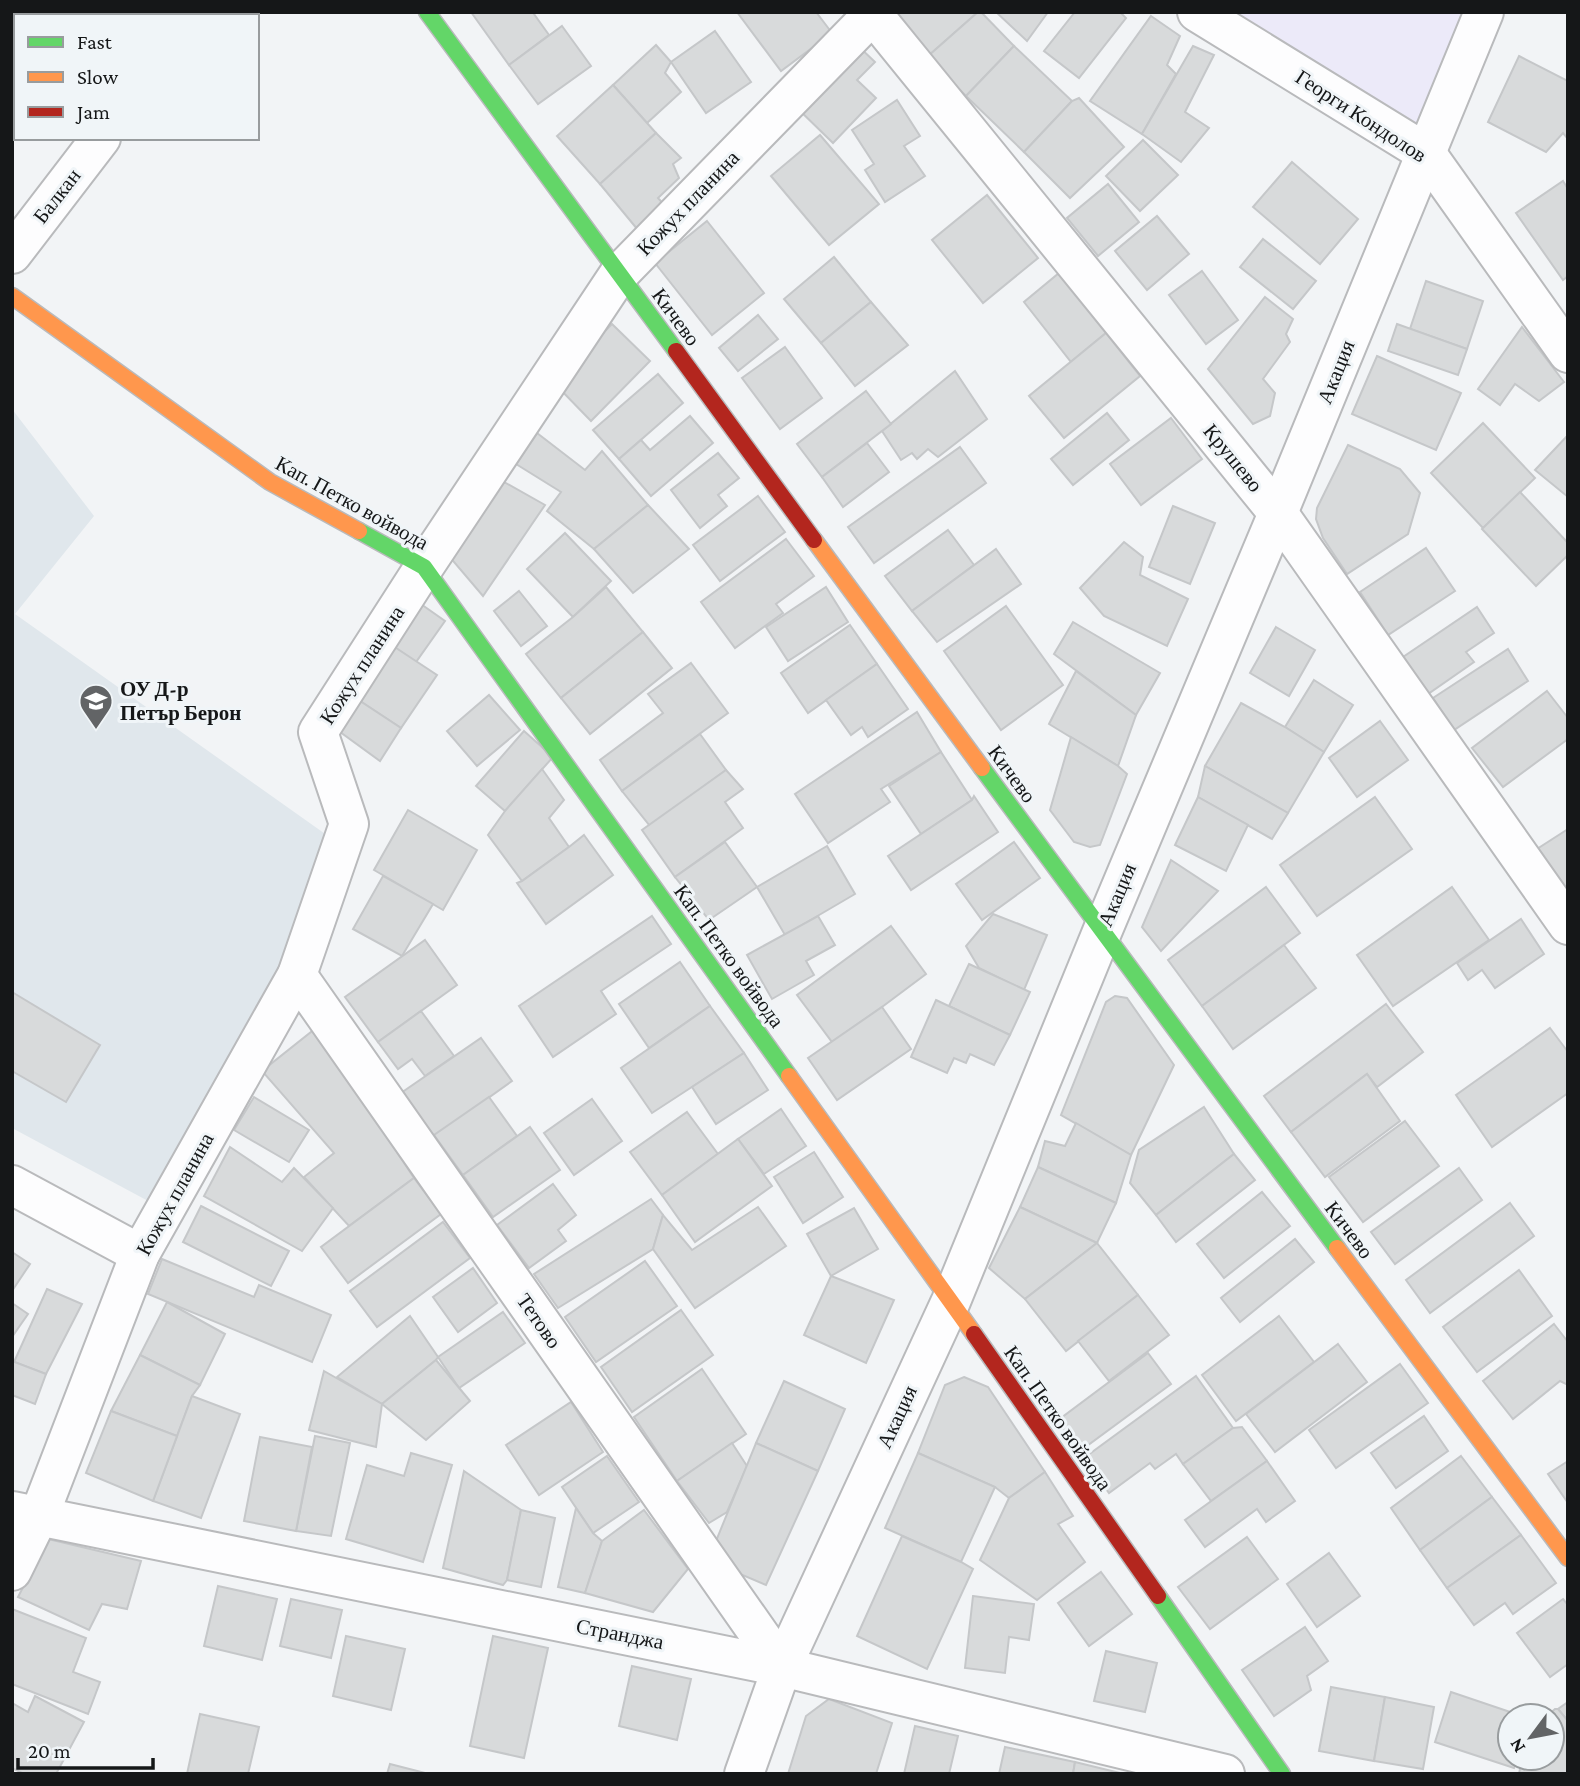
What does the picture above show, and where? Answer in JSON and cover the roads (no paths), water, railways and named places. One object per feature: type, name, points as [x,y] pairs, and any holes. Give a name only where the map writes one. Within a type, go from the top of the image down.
[{"type":"street","name":"Кичево","points":[[427,12],[1102,932],[1568,1558]]},
{"type":"street","name":"Георги Кондолов","points":[[1197,12],[1426,153],[1568,353]]},
{"type":"street","name":"Акация","points":[[744,1774],[782,1667],[951,1301],[1484,12]]},
{"type":"street","name":"Кожух планина","points":[[12,1572],[25,1513],[140,1254],[297,975],[349,824],[318,732],[618,274],[872,13]]},
{"type":"street","name":"Крушево","points":[[872,13],[1278,513],[1568,925]]},
{"type":"street","name":"Балкан","points":[[12,254],[99,140]]},
{"type":"street","name":"Кап. Петко войвода","points":[[12,296],[270,482],[424,567],[951,1301],[1282,1774]]},
{"type":"street","name":"Тетово","points":[[297,975],[782,1667]]},
{"type":"street","points":[[12,1185],[140,1254]]},
{"type":"street","name":"Странджа","points":[[25,1513],[782,1667],[1225,1774]]},
{"type":"place","name":"ОУ Д-р Петър Берон","points":[[96,731]]}]
